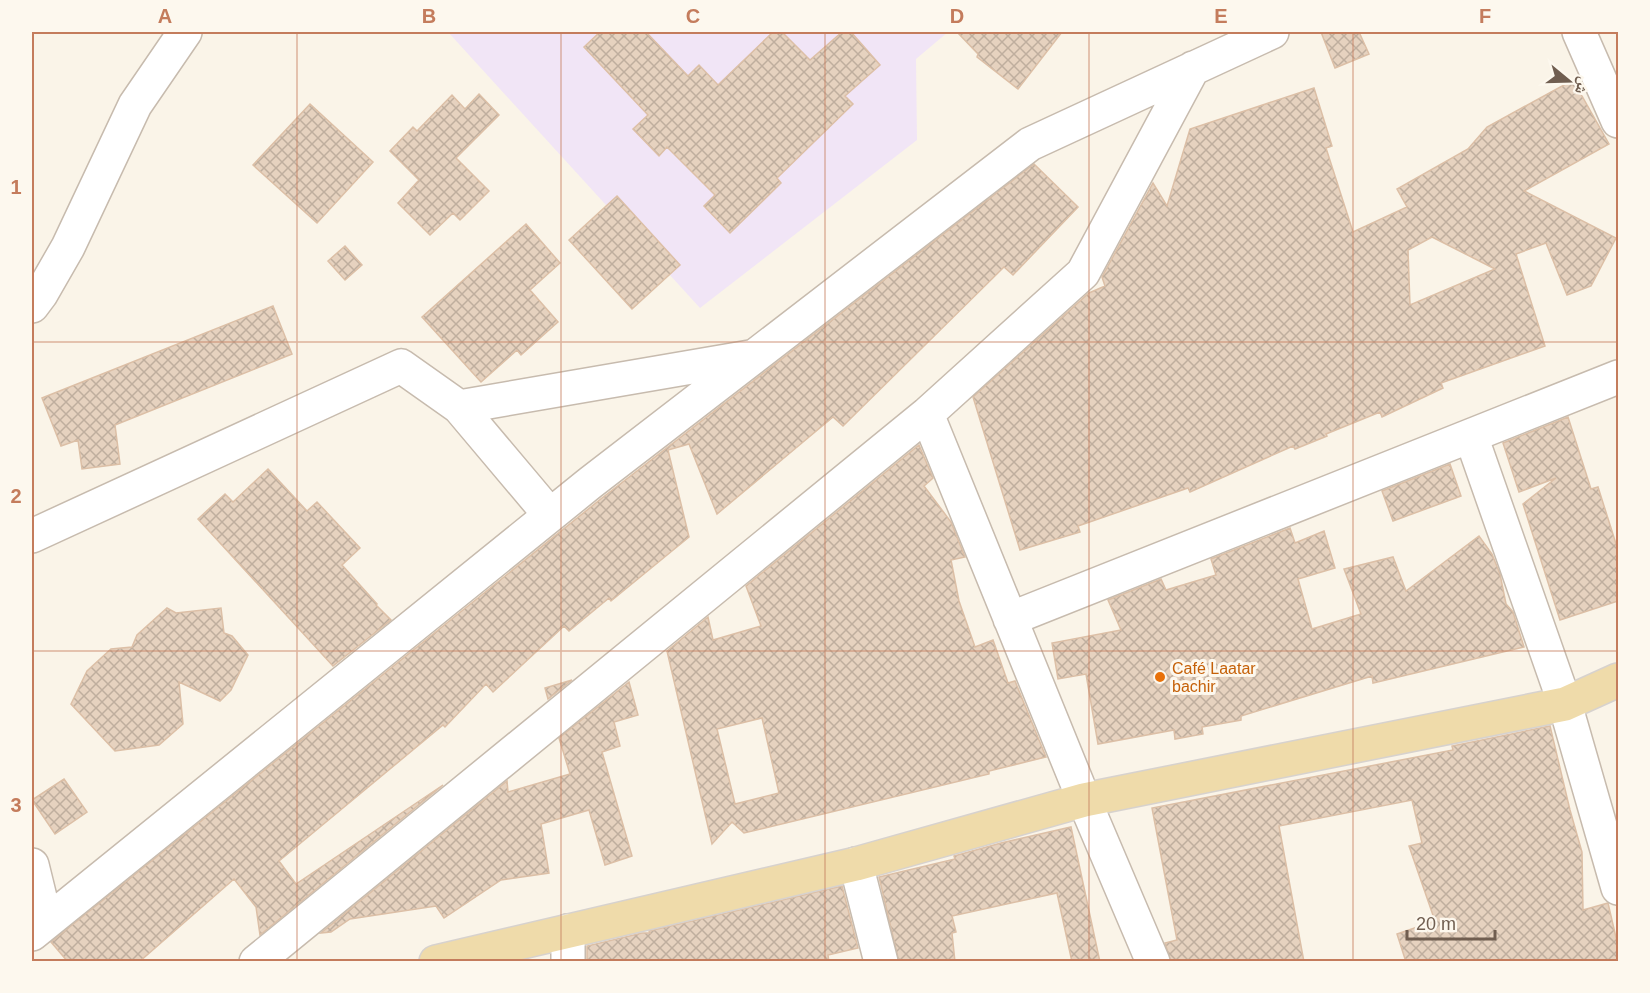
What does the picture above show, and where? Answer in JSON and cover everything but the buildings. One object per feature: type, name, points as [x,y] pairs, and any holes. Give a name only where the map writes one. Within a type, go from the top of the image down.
[{"type":"main road","points":[[436,962],[568,946],[1084,800],[1565,704],[1618,680]]},
{"type":"street","points":[[32,306],[68,247],[135,105],[185,32]]},
{"type":"street","points":[[36,934],[550,515],[1030,144],[1272,32]]},
{"type":"street","points":[[1579,32],[1618,121]]},
{"type":"street","points":[[256,962],[927,414],[1083,273],[1193,68]]},
{"type":"street","points":[[459,407],[755,356]]},
{"type":"street","points":[[32,536],[401,366],[459,407],[550,515]]},
{"type":"street","points":[[1010,619],[1618,377]]},
{"type":"street","points":[[927,414],[1084,800],[1153,962]]},
{"type":"street","points":[[1471,436],[1565,704],[1618,888]]},
{"type":"street","points":[[856,864],[881,962]]},
{"type":"street","points":[[32,865],[40,962]]},
{"type":"shaded area","points":[[448,32],[948,32],[916,59],[917,140],[700,308]]},
{"type":"place","name":"Café Laatar bachir","points":[[1160,677]]}]
